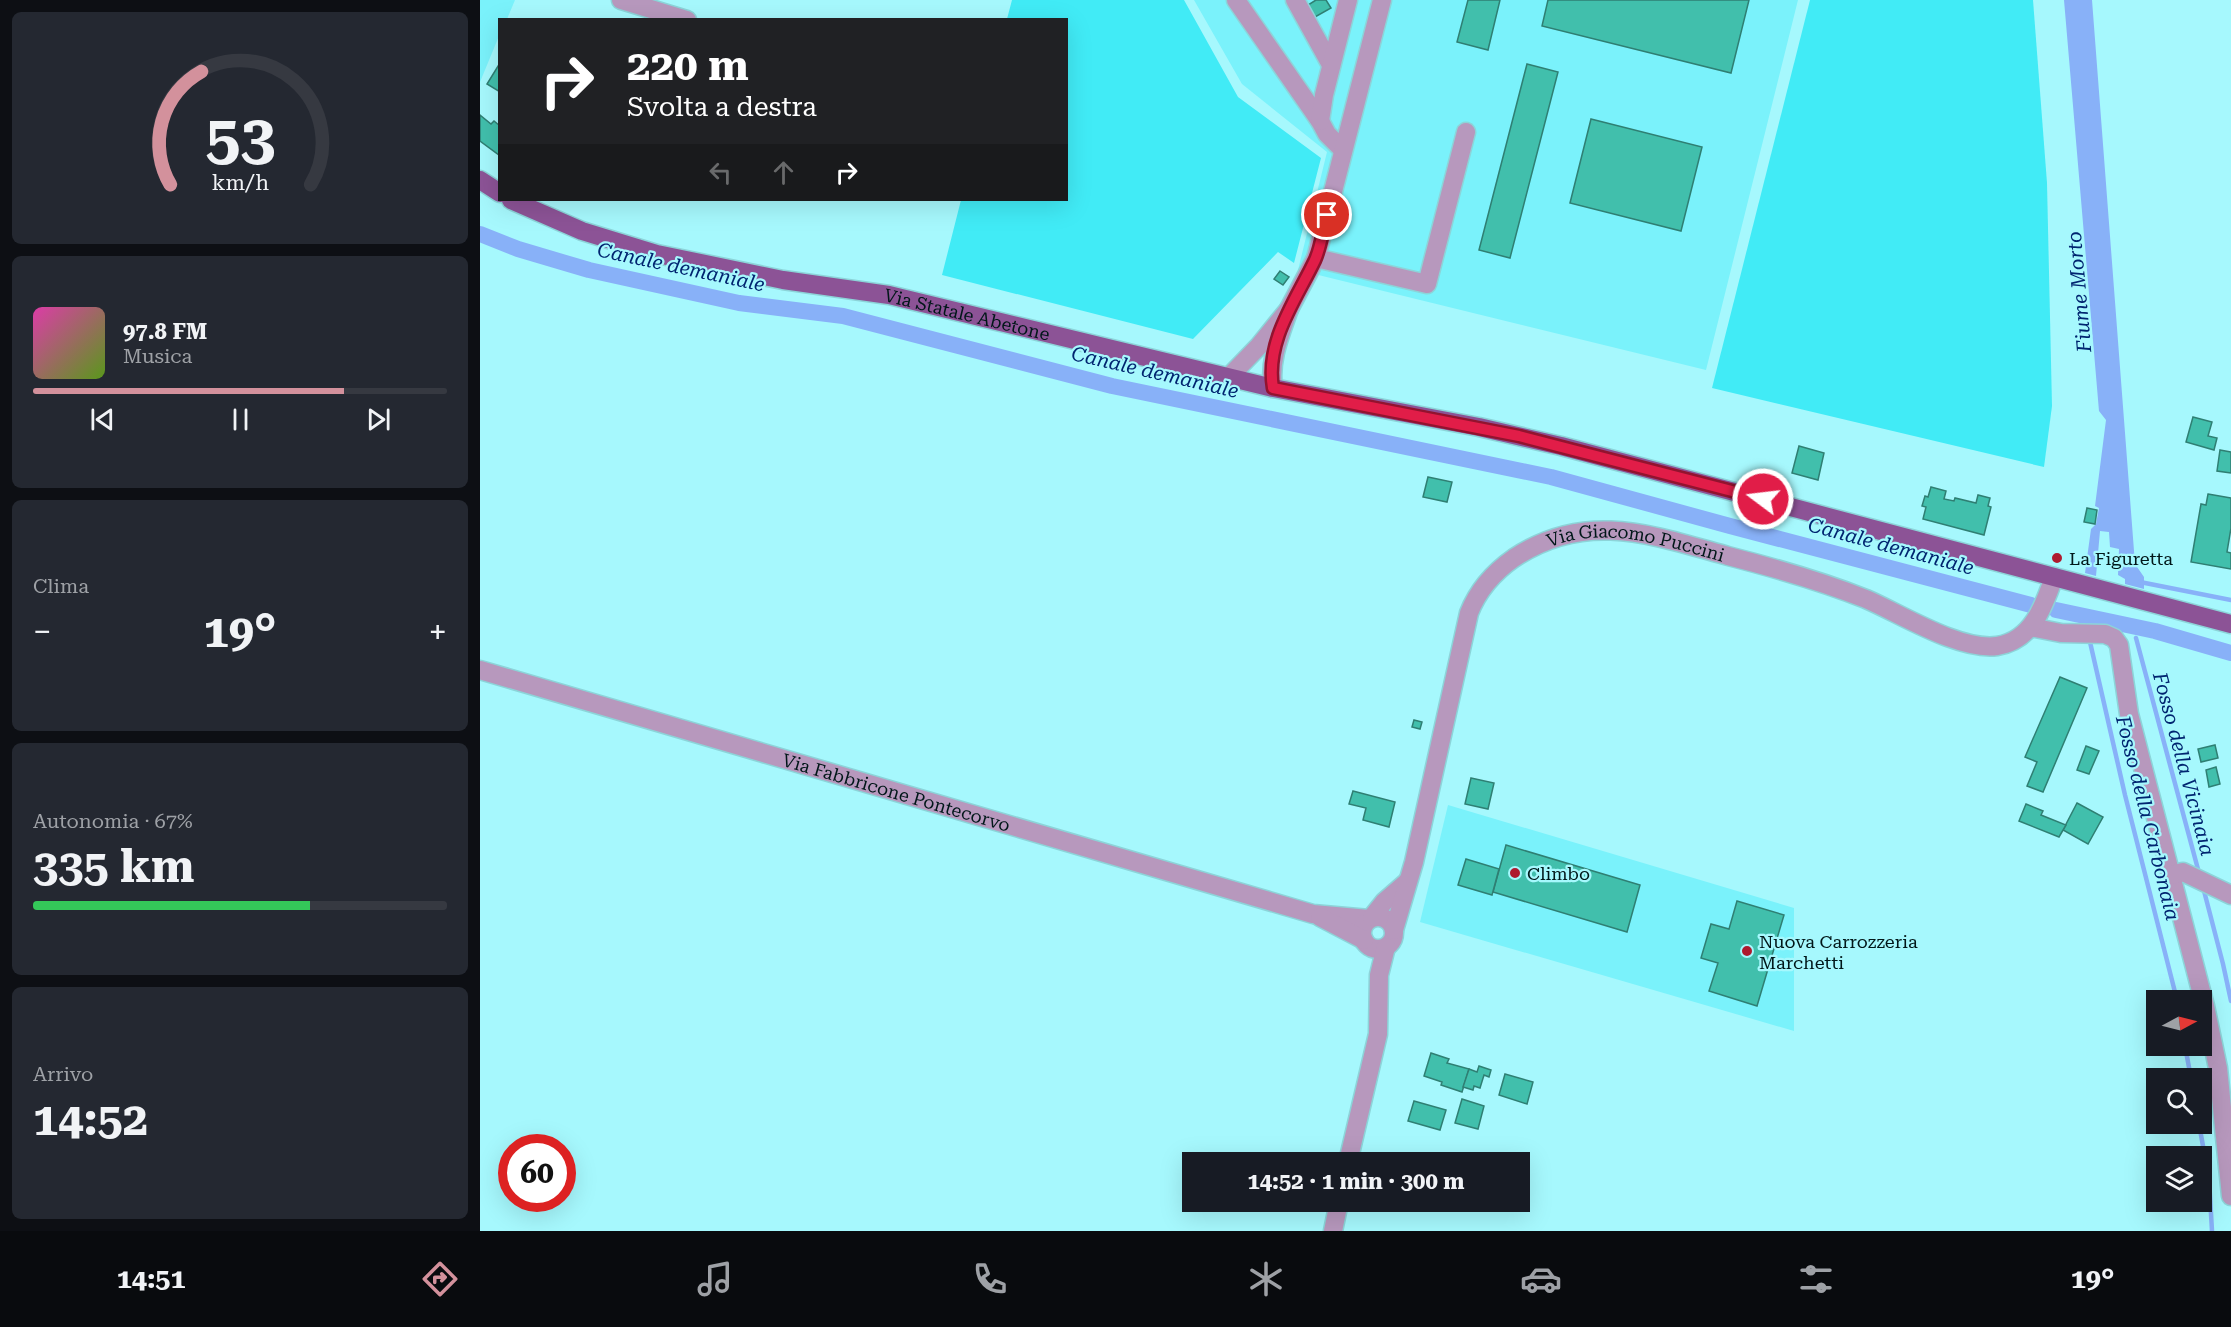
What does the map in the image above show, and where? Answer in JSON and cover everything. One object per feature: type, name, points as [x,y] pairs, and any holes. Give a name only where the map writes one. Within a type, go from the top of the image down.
[{"type":"main road","points":[[480,180],[498,192]]},
{"type":"main road","name":"Via Statale Abetone","points":[[513,201],[582,231],[657,254],[783,280],[889,295],[1273,388],[1479,426],[1562,446],[2052,582],[2075,583],[2231,624]]},
{"type":"street","points":[[621,0],[680,18]]},
{"type":"street","points":[[1236,0],[1320,121],[1326,134],[1343,150]]},
{"type":"street","points":[[1294,0],[1331,65]]},
{"type":"street","points":[[1320,121],[1324,95],[1348,0]]},
{"type":"street","points":[[1228,378],[1259,346],[1288,309],[1316,258],[1382,0]]},
{"type":"street","points":[[1316,258],[1427,284],[1466,132]]},
{"type":"street","points":[[1273,388],[1272,372],[1276,344],[1288,309]]},
{"type":"street","name":"Via Giacomo Puccini","points":[[1394,930],[1408,880],[1460,648],[1473,605],[1482,588],[1500,568],[1520,554],[1549,540],[1573,532],[1598,529],[1620,530],[1670,540],[1825,584],[1959,642],[1978,646],[2004,645],[2018,638],[2034,623]]},
{"type":"street","points":[[2052,582],[2034,623],[2061,633],[2111,635],[2117,641],[2120,649],[2129,714],[2175,874],[2218,1068],[2231,1196]]},
{"type":"street","name":"Via Fabbricone Pontecorvo","points":[[480,670],[1313,914],[1365,942]]},
{"type":"street","points":[[2175,874],[2183,872],[2227,893]]},
{"type":"street","points":[[1379,1004],[1363,926],[1408,880]]},
{"type":"street","name":"Via Fabbricone Pontecorvo","points":[[1313,914],[1371,918]]},
{"type":"street","points":[[1350,1152],[1378,1034],[1379,975],[1386,947],[1392,940],[1394,930],[1386,919],[1371,918]]},
{"type":"street","points":[[1365,942],[1377,949],[1386,947]]},
{"type":"street","points":[[1333,1231],[1337,1212]]},
{"type":"shaded area","points":[[480,0],[515,0],[507,18],[498,18],[498,38],[480,82]]},
{"type":"shaded area","points":[[1012,0],[1184,0],[1238,97],[1321,158],[1294,263],[1278,252],[1193,339],[942,275],[961,201],[1068,201],[1068,18],[1007,18]]},
{"type":"shaded area","points":[[1194,0],[1798,0],[1706,370],[1298,270],[1327,152],[1242,84]]},
{"type":"shaded area","points":[[1810,0],[2033,0],[2047,183],[2052,406],[2044,467],[1712,388]]},
{"type":"shaded area","points":[[2064,0],[2092,0],[2135,564],[2144,577],[2144,589],[2125,584],[2125,579],[2118,575],[2119,549],[2110,547],[2109,532],[2100,531],[2096,576],[2085,573],[2091,529],[2096,524],[2099,508],[2095,506],[2106,420],[2099,411]]},
{"type":"shaded area","points":[[1448,805],[1794,908],[1794,1031],[1420,922]]},
{"type":"building","points":[[1316,0],[1326,0],[1331,8],[1315,17],[1308,5]]},
{"type":"building","points":[[1468,0],[1500,0],[1488,50],[1457,42]]},
{"type":"building","points":[[1548,0],[1749,0],[1731,73],[1542,26]]},
{"type":"building","points":[[1527,64],[1558,72],[1510,258],[1479,250]]},
{"type":"building","points":[[498,66],[498,91],[487,84]]},
{"type":"building","points":[[480,115],[491,124],[494,121],[498,124],[498,154],[480,141]]},
{"type":"building","points":[[1591,119],[1702,147],[1681,231],[1570,203]]},
{"type":"building","points":[[1280,271],[1289,277],[1283,285],[1274,279]]},
{"type":"building","points":[[2193,417],[2212,422],[2208,436],[2217,438],[2214,450],[2186,442]]},
{"type":"building","points":[[1799,446],[1824,453],[1818,480],[1792,473]]},
{"type":"building","points":[[2220,450],[2231,452],[2231,473],[2217,471]]},
{"type":"building","points":[[1428,477],[1452,482],[1447,502],[1423,497]]},
{"type":"building","points":[[1931,487],[1946,491],[1944,499],[1954,501],[1955,498],[1976,503],[1978,495],[1990,498],[1988,506],[1991,507],[1984,535],[1923,519],[1926,507],[1922,506]]},
{"type":"building","points":[[2208,494],[2231,498],[2231,528],[2227,552],[2231,553],[2231,569],[2191,562],[2201,504],[2206,505]]},
{"type":"building","points":[[2087,508],[2097,510],[2095,524],[2084,522]]},
{"type":"building","points":[[2060,677],[2087,688],[2043,792],[2027,786],[2037,762],[2025,757]]},
{"type":"building","points":[[1414,720],[1422,722],[1420,729],[1412,727]]},
{"type":"building","points":[[2215,745],[2218,758],[2201,762],[2198,749]]},
{"type":"building","points":[[2086,746],[2099,751],[2089,774],[2077,770]]},
{"type":"building","points":[[2216,767],[2220,784],[2209,787],[2206,770]]},
{"type":"building","points":[[1471,778],[1494,783],[1488,809],[1465,804]]},
{"type":"building","points":[[1353,791],[1395,802],[1389,827],[1363,820],[1366,808],[1349,804]]},
{"type":"building","points":[[2077,803],[2103,817],[2088,844],[2063,830]]},
{"type":"building","points":[[2026,804],[2043,811],[2041,815],[2066,825],[2059,837],[2019,821]]},
{"type":"building","points":[[1506,845],[1640,885],[1627,932],[1493,892]]},
{"type":"building","points":[[1466,859],[1499,869],[1492,895],[1458,885]]},
{"type":"building","points":[[1737,901],[1784,915],[1757,1006],[1709,991],[1718,963],[1701,958],[1711,924],[1729,929]]},
{"type":"building","points":[[1431,1053],[1449,1059],[1447,1063],[1469,1069],[1462,1092],[1424,1076]]},
{"type":"building","points":[[1479,1066],[1491,1070],[1489,1077],[1484,1075],[1480,1088],[1474,1086],[1473,1090],[1463,1087],[1469,1069],[1477,1072]]},
{"type":"building","points":[[1505,1074],[1533,1082],[1527,1104],[1499,1095]]},
{"type":"building","points":[[1462,1099],[1484,1106],[1478,1129],[1455,1123]]},
{"type":"building","points":[[1414,1101],[1446,1110],[1440,1130],[1408,1121]]},
{"type":"waterway","name":"Canale demaniale","points":[[480,234],[518,249],[589,270],[739,303],[843,316],[1112,386],[1551,477],[2031,605]]},
{"type":"waterway","points":[[2140,582],[2231,600]]},
{"type":"waterway","name":"Canale demaniale","points":[[2056,610],[2155,631],[2231,653]]},
{"type":"waterway","name":"Fosso della Vicinaia","points":[[2136,638],[2199,873]]},
{"type":"waterway","name":"Fosso della Carbonaia","points":[[2090,642],[2125,795],[2174,990]]},
{"type":"waterway","name":"Fosso della Vicinaia","points":[[2203,887],[2231,1001]]},
{"type":"waterway","name":"Fosso della Carbonaia","points":[[2187,1056],[2189,1068]]},
{"type":"waterway","name":"Fosso della Carbonaia","points":[[2201,1134],[2209,1179],[2212,1231]]},
{"type":"place","name":"La Figuretta","points":[[2057,558]]},
{"type":"place","name":"Climbo","points":[[1515,873]]},
{"type":"place","name":"Nuova Carrozzeria Marchetti","points":[[1747,951]]},
{"type":"route","points":[[1327,215],[1316,258],[1288,309],[1276,344],[1272,372],[1273,388],[1479,426],[1763,499]]},
{"type":"water label","name":"Fiume Morto","points":[[2079,292]]}]
